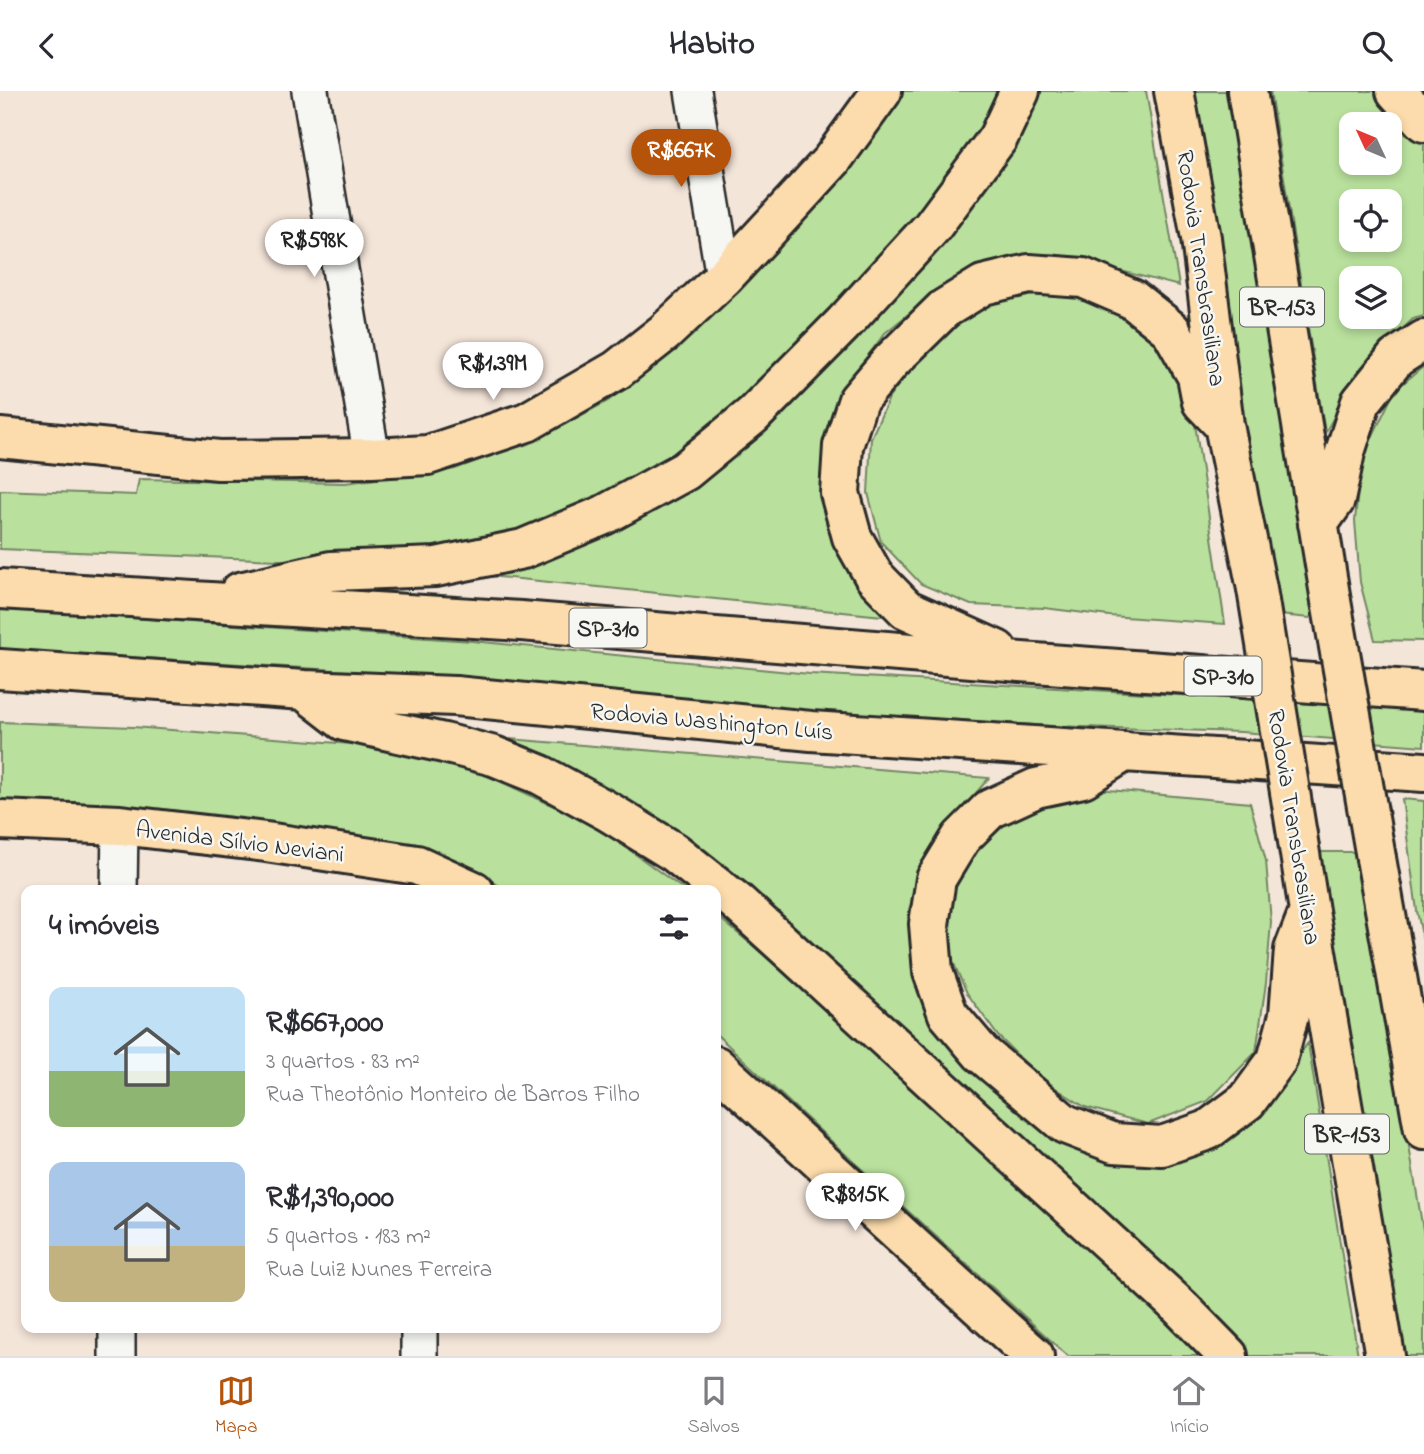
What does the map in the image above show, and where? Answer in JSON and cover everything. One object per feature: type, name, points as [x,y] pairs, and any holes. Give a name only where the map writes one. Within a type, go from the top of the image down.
[{"type":"main road","points":[[0,438],[219,460],[372,458],[428,455],[527,422],[617,370],[664,333],[724,277],[832,160],[882,91]]},
{"type":"main road","points":[[194,602],[331,571],[436,567],[523,549],[604,515],[685,471],[754,415],[932,227],[998,138],[1020,91]]},
{"type":"main road","name":"Rodovia Transbrasiliana","points":[[1174,91],[1201,239],[1224,425],[1257,589],[1308,911],[1385,1356]]},
{"type":"main road","name":"BR-153","points":[[1247,91],[1331,601],[1424,1130]]},
{"type":"main road","points":[[1395,91],[1424,122]]},
{"type":"main road","points":[[1021,662],[906,608],[874,576],[852,537],[840,493],[843,446],[858,400],[892,360],[944,309],[983,285],[1029,274],[1083,278],[1132,299],[1171,331],[1197,376],[1202,403],[1224,425]]},
{"type":"main road","points":[[1318,524],[1335,500],[1345,452],[1361,403],[1396,358],[1424,340]]},
{"type":"main road","name":"SP-310","points":[[0,589],[521,621],[1021,662],[1424,691]]},
{"type":"main road","name":"Rodovia Washington Luís","points":[[0,669],[304,690],[454,696],[811,731],[1424,772]]},
{"type":"main road","points":[[304,690],[344,721],[494,756],[541,775],[674,852],[715,885]]},
{"type":"main road","points":[[1124,751],[1083,778],[1035,788],[989,809],[961,838],[936,879],[929,924],[933,972],[948,1014],[981,1053],[1065,1124],[1114,1143],[1162,1146],[1208,1130],[1247,1101],[1277,1060],[1289,1015],[1294,950],[1308,911]]},
{"type":"main road","name":"Avenida Sílvio Neviani","points":[[0,820],[120,825],[266,842],[448,885]]},
{"type":"main road","points":[[721,889],[1180,1307],[1228,1356]]},
{"type":"main road","points":[[1398,979],[1424,1025]]},
{"type":"main road","points":[[721,1071],[1017,1349]]},
{"type":"street","points":[[310,91],[372,458]]},
{"type":"street","points":[[693,91],[724,277]]},
{"type":"street","points":[[119,885],[120,825]]},
{"type":"street","points":[[117,1333],[117,1356]]},
{"type":"street","points":[[419,1333],[419,1356]]},
{"type":"green space","points":[[902,91],[1008,91],[927,214],[681,465],[525,537],[331,562],[0,549],[0,490],[136,495],[139,479],[345,483],[455,469],[539,438],[608,401],[673,352],[786,236],[891,112]]},
{"type":"green space","points":[[1038,91],[1146,91],[1179,286],[1055,254],[1011,256],[938,290],[885,333],[845,386],[825,460],[893,617],[489,576],[539,558],[660,504]]},
{"type":"green space","points":[[1188,91],[1228,91],[1316,604],[1310,618],[1279,615],[1260,520]]},
{"type":"green space","points":[[1270,91],[1383,91],[1424,135],[1424,316],[1413,319],[1361,368],[1325,433]]},
{"type":"green space","points":[[1064,290],[1116,307],[1166,345],[1194,417],[1225,624],[1109,616],[1044,608],[971,605],[921,584],[881,542],[868,493],[871,438],[889,398],[921,353],[974,309],[1021,294]]},
{"type":"green space","points":[[1424,366],[1424,641],[1375,640],[1360,582],[1355,521],[1361,460],[1395,390]]},
{"type":"green space","points":[[0,609],[472,641],[810,674],[1424,710],[1424,746],[1241,732],[1053,726],[825,712],[479,679],[0,649]]},
{"type":"green space","points":[[0,722],[133,727],[402,748],[475,770],[560,809],[613,838],[678,885],[498,885],[424,855],[0,802]]},
{"type":"green space","points":[[496,738],[989,778],[939,835],[909,909],[913,965],[946,1032],[1124,1157],[1250,1116],[1308,1043],[1358,1356],[1250,1356],[1226,1326],[1053,1170],[721,913],[721,885],[686,885]]},
{"type":"green space","points":[[1098,789],[1250,803],[1266,861],[1271,922],[1256,1052],[1208,1101],[1148,1124],[1085,1107],[1043,1080],[998,1036],[967,993],[949,953],[951,896],[976,852],[1017,813]]},
{"type":"green space","points":[[1402,799],[1424,801],[1424,945],[1417,911]]},
{"type":"green space","points":[[1316,852],[1354,852],[1392,1044],[1424,1236],[1424,1356],[1401,1356]]},
{"type":"green space","points":[[721,919],[783,971],[1114,1271],[1200,1356],[1068,1356],[721,1039]]}]
